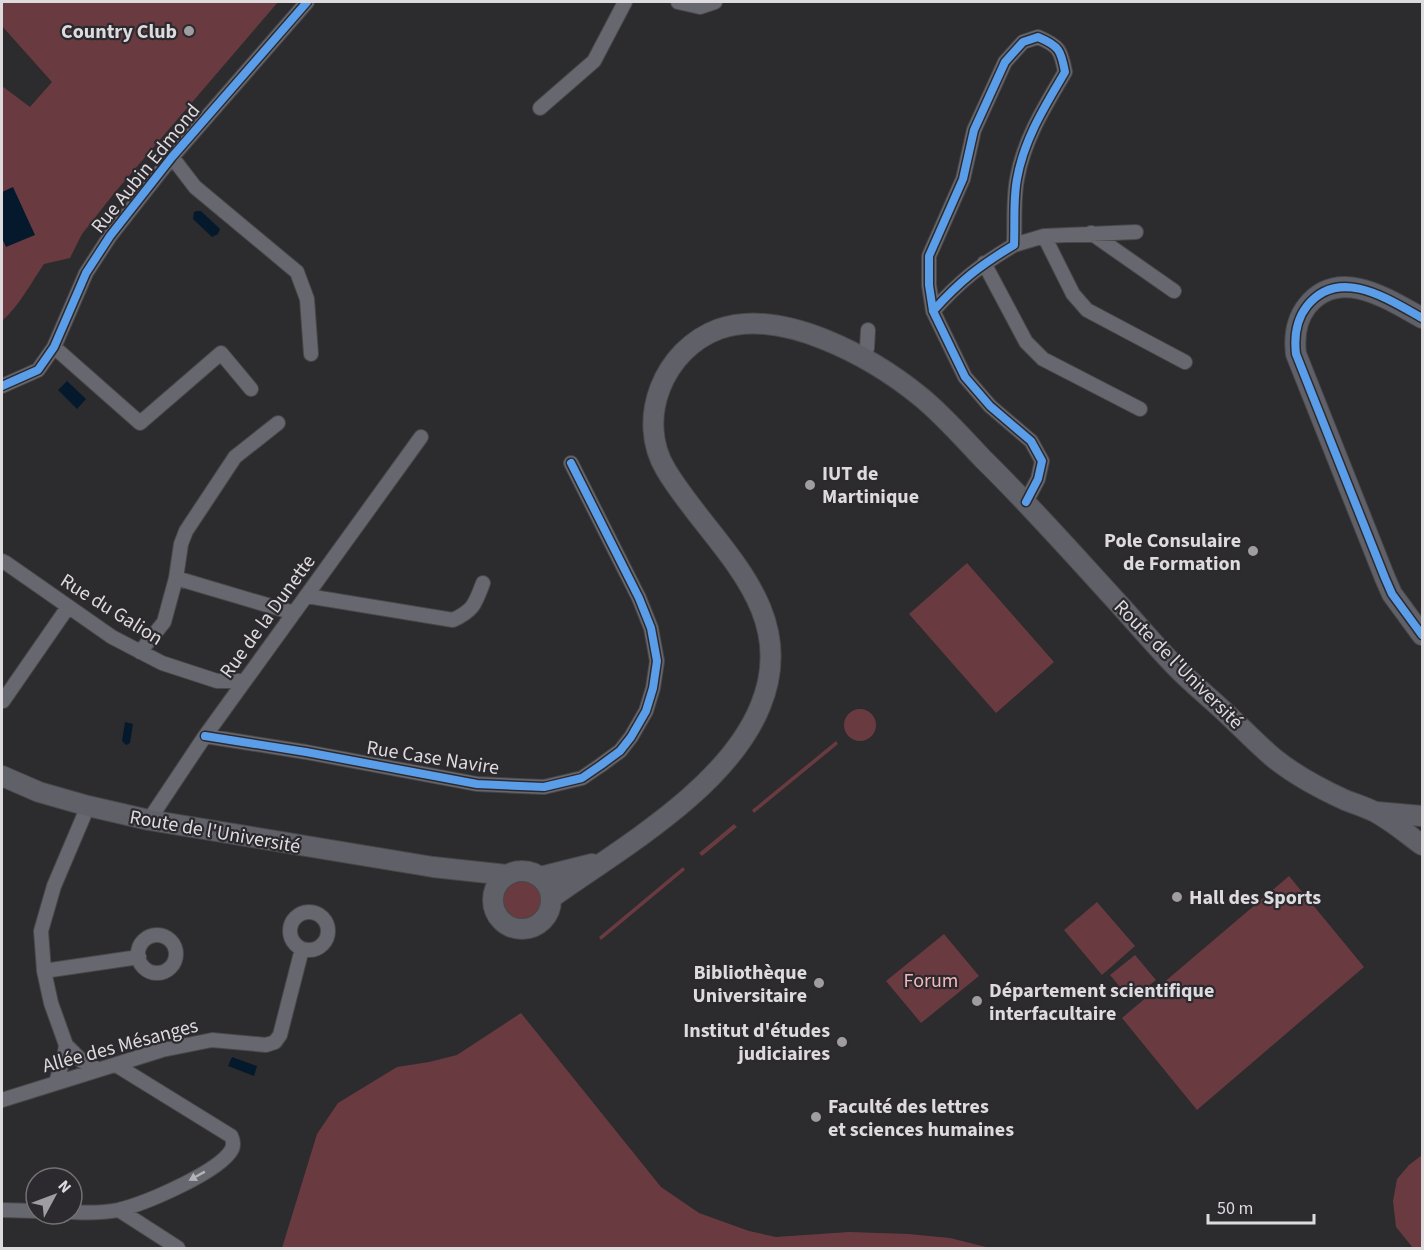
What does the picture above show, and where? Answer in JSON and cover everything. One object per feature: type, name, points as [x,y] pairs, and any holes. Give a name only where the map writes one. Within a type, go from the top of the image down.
[{"type":"main road","points":[[1422,318],[1396,303],[1356,287],[1330,288],[1315,296],[1303,311],[1294,339],[1296,354],[1385,578],[1392,594],[1422,635]]},
{"type":"main road","name":"Route de l'Université","points":[[433,867],[470,880],[493,895],[493,903],[499,918],[505,924],[520,930],[534,927],[545,919],[549,912],[551,898],[656,824],[710,778],[737,746],[760,707],[768,676],[770,653],[768,635],[758,600],[746,576],[664,468],[654,443],[656,400],[664,377],[671,366],[692,345],[712,332],[737,323],[767,324],[792,329],[831,343],[890,374],[923,399],[1026,502],[1176,668],[1275,759],[1314,784],[1375,812],[1422,845]]},
{"type":"main road","name":"Route de l'Université","points":[[2,776],[39,792],[149,820],[433,867],[507,875],[520,871],[540,877],[604,861]]},
{"type":"main road","name":"Route de l'Université","points":[[1375,812],[1422,816]]},
{"type":"main road","points":[[493,895],[496,887],[507,875]]},
{"type":"main road","points":[[540,877],[550,890],[551,898]]},
{"type":"street","name":"Rue Aubin Edmond","points":[[2,386],[38,370],[54,347],[86,273],[110,236],[172,157],[307,2]]},
{"type":"street","points":[[540,108],[594,61],[625,2]]},
{"type":"street","points":[[678,2],[700,7],[716,2]]},
{"type":"street","points":[[1014,245],[1017,180],[1026,145],[1041,112],[1065,72],[1062,57],[1054,44],[1038,38],[1023,42],[1005,62],[974,129],[963,179],[928,256],[933,311],[965,377],[990,406],[1031,441],[1042,461],[1038,479],[1026,502]]},
{"type":"street","points":[[172,157],[195,187],[297,272],[307,298],[311,354]]},
{"type":"street","points":[[933,311],[957,284],[984,263],[1014,245],[1044,236],[1136,232]]},
{"type":"street","points":[[1091,233],[1174,291]]},
{"type":"street","points":[[1044,236],[1073,294],[1087,310],[1185,362]]},
{"type":"street","points":[[984,263],[1026,342],[1043,359],[1140,409]]},
{"type":"street","points":[[860,357],[867,348],[868,330]]},
{"type":"street","points":[[54,347],[140,423],[221,353],[251,389]]},
{"type":"street","points":[[140,652],[164,622],[176,578],[181,544],[186,531],[235,457],[278,423]]},
{"type":"street","name":"Rue de la Dunette","points":[[149,820],[244,681],[421,437]]},
{"type":"street","name":"Rue Case Navire","points":[[205,736],[477,784],[544,787],[582,778],[601,765],[626,744],[646,711],[653,688],[657,661],[651,628],[639,598],[571,463]]},
{"type":"street","name":"Rue du Galion","points":[[2,561],[112,637],[162,663],[217,681],[244,681]]},
{"type":"street","points":[[176,578],[294,613]]},
{"type":"street","points":[[307,596],[453,620],[469,613],[483,583]]},
{"type":"street","points":[[3,701],[68,607]]},
{"type":"street","points":[[88,806],[54,886],[41,931],[44,971],[51,1003],[66,1045],[82,1060],[97,1069]]},
{"type":"street","name":"Allée des Mésanges","points":[[2,1100],[162,1050],[213,1040],[266,1045],[275,1042],[280,1035],[302,949]]},
{"type":"street","points":[[44,971],[139,957]]},
{"type":"street","points":[[56,1082],[66,1045]]},
{"type":"street","points":[[84,1212],[119,1210],[152,1199],[219,1164],[232,1150],[234,1142],[231,1136],[116,1065]]},
{"type":"street","points":[[2,1210],[24,1211]]},
{"type":"street","points":[[119,1210],[178,1248]]},
{"type":"green space","points":[[2,2],[278,2],[116,191],[82,234],[70,258],[44,264],[19,301],[2,321],[2,86],[30,107],[52,82],[2,26]]},
{"type":"green space","points":[[967,563],[1054,662],[996,713],[909,614]]},
{"type":"green space","points":[[860,709],[871,714],[876,725],[871,736],[860,741],[849,736],[844,725],[849,714]]},
{"type":"green space","points":[[836,741],[838,744],[754,813],[752,810]]},
{"type":"green space","points":[[734,824],[737,827],[702,856],[699,853]]},
{"type":"green space","points":[[683,867],[685,870],[601,940],[599,937]]},
{"type":"green space","points":[[522,876],[539,883],[546,900],[539,917],[522,924],[505,917],[498,900],[505,883]]},
{"type":"green space","points":[[1289,876],[1364,967],[1197,1110],[1122,1018]]},
{"type":"green space","points":[[1097,902],[1135,946],[1102,975],[1064,930]]},
{"type":"green space","name":"Forum","points":[[944,934],[979,976],[921,1023],[886,981]]},
{"type":"green space","points":[[1135,955],[1156,980],[1131,1000],[1110,975]]},
{"type":"green space","points":[[521,1013],[661,1187],[699,1213],[749,1231],[776,1237],[849,1232],[908,1234],[950,1238],[990,1248],[282,1248],[317,1134],[338,1103],[397,1067],[457,1055]]},
{"type":"green space","points":[[1422,1155],[1422,1248],[1413,1248],[1396,1227],[1393,1201],[1397,1179]]},
{"type":"water","points":[[13,187],[35,235],[6,247],[2,238],[2,192]]},
{"type":"water","points":[[201,211],[220,229],[218,234],[212,237],[193,219],[194,212]]},
{"type":"water","points":[[67,381],[86,399],[77,409],[58,390]]},
{"type":"water","points":[[125,722],[133,724],[130,743],[126,745],[122,741]]},
{"type":"water","points":[[232,1057],[257,1066],[254,1076],[228,1066]]},
{"type":"cycle path","points":[[2,386],[38,370],[54,347],[86,273],[110,236],[172,157],[307,2]]},
{"type":"cycle path","points":[[933,311],[970,275],[1014,245],[1015,195],[1020,164],[1036,123],[1065,72],[1062,59],[1055,46],[1038,37],[1023,42],[1005,62],[974,130],[963,179],[929,256],[929,285],[933,311],[965,377],[990,406],[1031,441],[1042,461],[1038,479],[1026,502]]},
{"type":"cycle path","points":[[1422,318],[1379,295],[1348,287],[1334,288],[1320,294],[1303,311],[1295,341],[1296,354],[1385,578],[1392,594],[1422,635]]},
{"type":"cycle path","points":[[205,736],[477,784],[544,787],[582,778],[620,751],[646,711],[653,688],[657,661],[651,628],[639,598],[571,463]]},
{"type":"place","name":"Country Club","points":[[189,31]]},
{"type":"place","name":"IUT de Martinique","points":[[810,485]]},
{"type":"place","name":"Pole Consulaire de Formation","points":[[1253,551]]},
{"type":"place","name":"Hall des Sports","points":[[1177,897]]},
{"type":"place","name":"Bibliothèque Universitaire","points":[[819,983]]},
{"type":"place","name":"Département scientifique interfacultaire","points":[[977,1001]]},
{"type":"place","name":"Institut d'études judiciaires","points":[[842,1042]]},
{"type":"place","name":"Faculté des lettres et sciences humaines","points":[[816,1117]]}]
